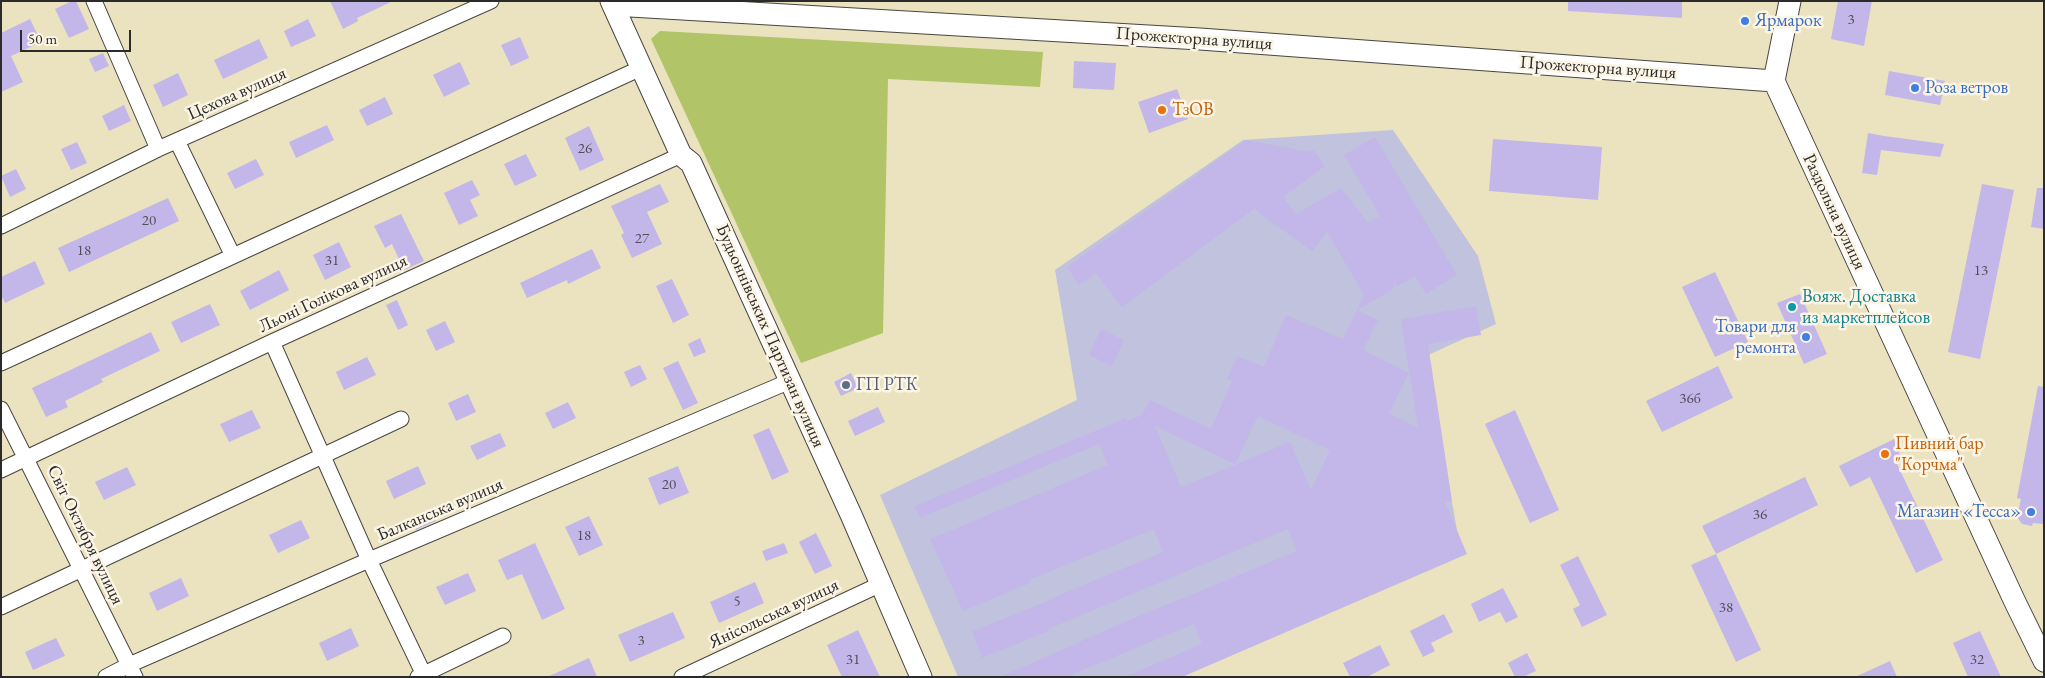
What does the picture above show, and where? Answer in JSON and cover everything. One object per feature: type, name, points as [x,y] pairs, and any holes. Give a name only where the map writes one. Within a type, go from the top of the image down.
[{"type":"street","points":[[94,1],[158,149]]},
{"type":"street","name":"Цехова вулиця","points":[[1,226],[158,149],[491,1]]},
{"type":"street","points":[[1774,81],[1790,1]]},
{"type":"street","name":"Прожекторна вулиця","points":[[612,3],[1200,39],[1774,81]]},
{"type":"street","name":"Будьоннівських Партизан вулиця","points":[[612,3],[681,156],[691,163],[921,677]]},
{"type":"street","points":[[1,363],[641,68]]},
{"type":"street","name":"Раздольна вулиця","points":[[1774,81],[2015,602],[2044,660]]},
{"type":"street","points":[[177,141],[233,256]]},
{"type":"street","name":"Льоні Голікова вулиця","points":[[1,470],[272,342],[681,156]]},
{"type":"street","points":[[272,342],[422,676],[503,636]]},
{"type":"street","name":"Балканська вулиця","points":[[106,677],[132,671],[369,560],[790,381]]},
{"type":"street","name":"Світ Октября вулиця","points":[[1,409],[132,671]]},
{"type":"street","points":[[1,607],[401,419]]},
{"type":"street","name":"Янісольська вулиця","points":[[682,677],[881,584]]},
{"type":"shaded area","points":[[1393,130],[1478,256],[1496,324],[1426,356],[1460,547],[1175,677],[958,677],[880,495],[1077,400],[1055,270],[1243,140]]},
{"type":"green space","points":[[660,31],[1043,52],[1040,87],[888,79],[883,333],[801,363],[651,39]]},
{"type":"building","points":[[76,1],[89,29],[69,38],[55,9]]},
{"type":"building","points":[[330,1],[393,1],[357,18],[358,21],[343,29]]},
{"type":"building","points":[[1568,1],[1682,1],[1682,18],[1568,11]]},
{"type":"building","points":[[1838,1],[1872,1],[1864,46],[1831,39]]},
{"type":"building","points":[[30,19],[41,42],[11,56],[23,82],[1,92],[1,33]]},
{"type":"building","points":[[308,19],[316,36],[291,47],[284,31]]},
{"type":"building","points":[[520,37],[529,58],[511,66],[501,45]]},
{"type":"building","points":[[259,39],[268,58],[223,79],[214,60]]},
{"type":"building","points":[[103,53],[109,66],[95,72],[89,59]]},
{"type":"building","points":[[1074,61],[1116,63],[1114,90],[1073,88]]},
{"type":"building","points":[[460,62],[470,84],[444,97],[433,75]]},
{"type":"building","name":"Роза ветров","points":[[1889,71],[1945,81],[1940,105],[1885,95]]},
{"type":"building","points":[[178,73],[188,95],[163,107],[153,85]]},
{"type":"building","points":[[1177,89],[1188,119],[1149,133],[1138,102]]},
{"type":"building","points":[[385,97],[393,114],[367,126],[359,110]]},
{"type":"building","points":[[124,105],[131,121],[109,131],[102,116]]},
{"type":"building","points":[[327,125],[334,140],[296,158],[289,142]]},
{"type":"building","points":[[589,126],[604,160],[580,171],[565,138]]},
{"type":"building","points":[[1868,133],[1944,144],[1940,157],[1881,150],[1877,175],[1862,173]]},
{"type":"building","points":[[1375,137],[1457,275],[1426,294],[1415,276],[1396,287],[1395,282],[1392,290],[1357,310],[1364,295],[1327,232],[1312,251],[1259,213],[1255,208],[1122,307],[1096,273],[1079,285],[1067,267],[1246,140],[1309,152],[1313,150],[1325,166],[1283,197],[1296,214],[1341,188],[1368,223],[1380,216],[1344,155]]},
{"type":"building","points":[[1493,139],[1602,147],[1598,200],[1489,191]]},
{"type":"building","points":[[77,142],[87,163],[71,170],[61,149]]},
{"type":"building","points":[[526,154],[537,176],[515,186],[504,164]]},
{"type":"building","points":[[256,159],[264,175],[235,189],[227,173]]},
{"type":"building","points":[[16,169],[26,189],[10,197],[1,176]]},
{"type":"building","points":[[472,180],[480,195],[470,200],[478,216],[459,225],[444,193]]},
{"type":"building","points":[[660,184],[669,202],[647,212],[662,244],[632,258],[621,235],[624,233],[611,206]]},
{"type":"building","points":[[1982,184],[2014,190],[1980,359],[1948,352]]},
{"type":"building","points":[[2037,188],[2044,188],[2044,229],[2031,227]]},
{"type":"building","points":[[168,198],[179,221],[69,272],[58,248]]},
{"type":"building","points":[[401,214],[424,261],[404,270],[392,244],[385,248],[374,226]]},
{"type":"building","points":[[339,242],[351,267],[325,280],[313,255]]},
{"type":"building","points":[[592,249],[601,268],[568,284],[567,280],[527,298],[520,283]]},
{"type":"building","points":[[35,261],[45,284],[5,303],[1,295],[1,277]]},
{"type":"building","points":[[279,270],[289,290],[250,310],[240,291]]},
{"type":"building","points":[[1715,272],[1748,342],[1715,357],[1682,287]]},
{"type":"building","points":[[672,279],[689,315],[673,323],[656,286]]},
{"type":"building","name":"Товари для ремонта","points":[[1800,294],[1827,354],[1804,364],[1777,303]]},
{"type":"building","points":[[397,300],[408,325],[398,330],[386,305]]},
{"type":"building","points":[[210,304],[220,325],[181,343],[171,322]]},
{"type":"building","points":[[1476,306],[1481,335],[1428,344],[1452,501],[1445,502],[1467,554],[1182,677],[1125,677],[1202,644],[1194,624],[1073,674],[1074,677],[1000,677],[1120,624],[1297,551],[1288,529],[982,658],[972,631],[1163,552],[1154,529],[1029,580],[1030,583],[963,611],[930,539],[1108,465],[1099,444],[920,518],[915,506],[1126,418],[1127,421],[1142,415],[1150,400],[1211,429],[1232,381],[1227,379],[1237,356],[1264,367],[1286,315],[1343,339],[1357,310],[1380,321],[1376,324],[1363,350],[1409,373],[1389,413],[1418,428],[1401,319]],"holes":[[[1258,416],[1330,450],[1311,490],[1290,442],[1181,487],[1155,426],[1235,464]]]},
{"type":"building","points":[[445,321],[455,342],[436,351],[426,330]]},
{"type":"building","points":[[1101,329],[1124,340],[1112,366],[1089,355]]},
{"type":"building","points":[[151,332],[160,351],[101,379],[103,382],[65,401],[68,407],[46,417],[32,388]]},
{"type":"building","points":[[700,338],[706,352],[694,357],[688,344]]},
{"type":"building","points":[[367,357],[376,375],[344,390],[336,372]]},
{"type":"building","points":[[678,361],[698,403],[683,410],[663,368]]},
{"type":"building","points":[[640,365],[647,379],[631,387],[624,372]]},
{"type":"building","points":[[1718,366],[1733,398],[1662,432],[1646,401]]},
{"type":"building","name":"ГП РТК","points":[[851,373],[858,388],[841,396],[834,382]]},
{"type":"building","points":[[2038,386],[2044,387],[2044,524],[2033,523],[2032,526],[2022,524],[2017,517],[2021,499],[2017,498]]},
{"type":"building","points":[[468,394],[476,412],[456,421],[448,403]]},
{"type":"building","points":[[568,402],[576,418],[553,429],[545,413]]},
{"type":"building","points":[[878,407],[885,422],[855,436],[848,421]]},
{"type":"building","points":[[252,410],[261,428],[229,442],[220,424]]},
{"type":"building","points":[[1515,410],[1559,510],[1530,523],[1485,424]]},
{"type":"building","points":[[769,428],[789,472],[772,480],[753,435]]},
{"type":"building","points":[[500,433],[506,446],[477,460],[470,446]]},
{"type":"building","points":[[1894,439],[1903,462],[1897,464],[1943,560],[1916,573],[1870,477],[1850,487],[1839,466]]},
{"type":"building","points":[[418,466],[426,484],[394,499],[386,481]]},
{"type":"building","points":[[678,466],[689,493],[659,505],[648,478]]},
{"type":"building","points":[[127,467],[136,485],[104,500],[95,482]]},
{"type":"building","points":[[1805,477],[1818,505],[1716,554],[1702,526]]},
{"type":"building","points":[[430,510],[436,521],[416,530],[411,518]]},
{"type":"building","points":[[589,516],[603,545],[579,556],[565,527]]},
{"type":"building","points":[[301,520],[310,538],[278,553],[269,535]]},
{"type":"building","points":[[816,533],[832,566],[815,574],[799,542]]},
{"type":"building","points":[[535,543],[565,609],[542,620],[522,574],[507,580],[498,560]]},
{"type":"building","points":[[784,543],[788,553],[766,561],[762,551]]},
{"type":"building","points":[[1716,554],[1761,650],[1736,662],[1691,565]]},
{"type":"building","points":[[1578,556],[1607,615],[1582,627],[1573,609],[1580,605],[1560,565]]},
{"type":"building","points":[[468,573],[476,591],[445,605],[436,587]]},
{"type":"building","points":[[181,578],[189,596],[157,611],[149,593]]},
{"type":"building","points":[[755,582],[764,603],[719,623],[710,602]]},
{"type":"building","points":[[1503,588],[1518,617],[1506,623],[1500,612],[1479,622],[1471,604]]},
{"type":"building","points":[[673,612],[685,638],[630,662],[618,635]]},
{"type":"building","points":[[1444,614],[1453,632],[1431,643],[1435,651],[1423,657],[1410,631]]},
{"type":"building","points":[[351,628],[359,646],[327,661],[319,643]]},
{"type":"building","points":[[858,630],[880,677],[842,677],[827,645]]},
{"type":"building","points":[[1980,631],[2001,677],[1968,677],[1953,643]]},
{"type":"building","points":[[56,638],[65,656],[33,670],[25,652]]},
{"type":"building","points":[[1380,645],[1390,665],[1367,677],[1350,677],[1343,663]]},
{"type":"building","points":[[1527,653],[1536,671],[1523,677],[1515,677],[1508,663]]},
{"type":"building","points":[[589,658],[597,677],[547,677]]},
{"type":"building","points":[[1890,661],[1897,677],[1855,677]]},
{"type":"place","name":"Ярмарок","points":[[1745,21]]},
{"type":"place","name":"Роза ветров","points":[[1915,88]]},
{"type":"place","name":"ТзОВ","points":[[1162,110]]},
{"type":"place","name":"Вояж. Доставка из маркетплейсов","points":[[1792,307]]},
{"type":"place","name":"Товари для ремонта","points":[[1806,337]]},
{"type":"place","name":"ГП РТК","points":[[846,385]]},
{"type":"place","name":"Пивний бар \"Корчма\"","points":[[1885,454]]},
{"type":"place","name":"Магазин «Тесса»","points":[[2031,512]]}]
